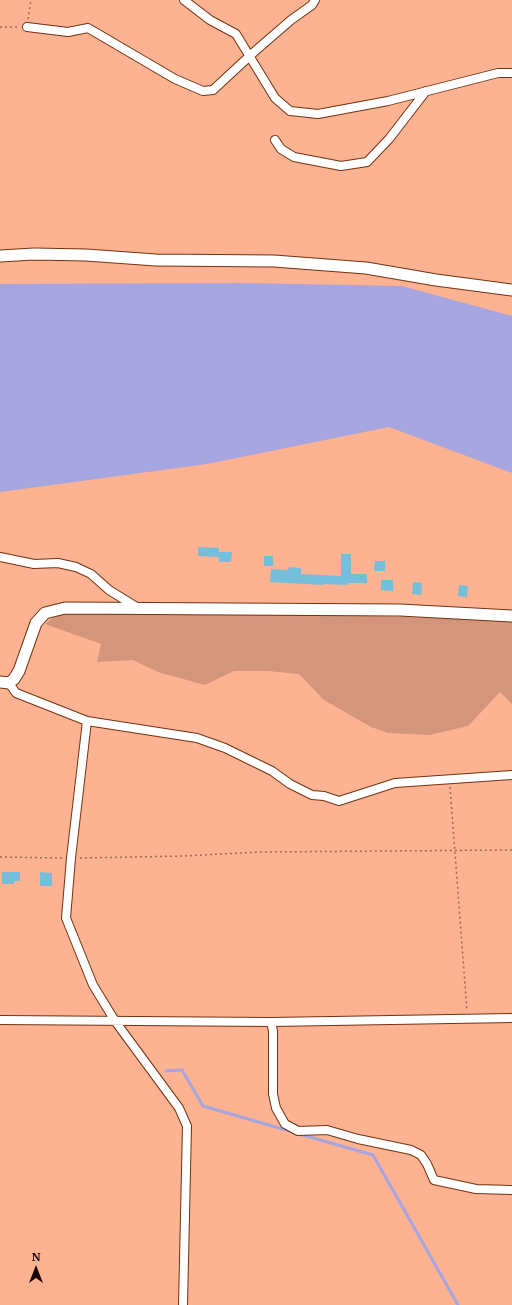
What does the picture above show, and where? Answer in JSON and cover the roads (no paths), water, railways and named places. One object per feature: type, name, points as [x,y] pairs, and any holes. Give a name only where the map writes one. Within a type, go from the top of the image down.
[{"type":"main road","points":[[0,256],[34,254],[79,255],[156,260],[281,262],[366,268],[436,280],[512,290]]},
{"type":"main road","points":[[4,682],[14,679],[19,671],[36,623],[45,613],[65,608],[400,610],[512,616]]},
{"type":"street","points":[[184,0],[210,20],[236,34],[276,98],[290,111],[318,114],[388,101],[498,72],[512,73]]},
{"type":"street","points":[[26,27],[68,32],[88,28],[175,79],[203,91],[213,90],[249,56],[315,0]]},
{"type":"street","points":[[275,140],[281,149],[294,157],[342,166],[367,162],[389,139],[426,91]]},
{"type":"street","points":[[0,557],[34,564],[58,563],[76,567],[91,574],[109,590],[138,608]]},
{"type":"street","points":[[4,682],[16,693],[87,721],[197,738],[225,748],[272,771],[290,784],[312,795],[324,796],[339,801],[395,783],[512,775]]},
{"type":"street","points":[[87,721],[71,858],[66,918],[93,985],[115,1021],[179,1108],[187,1126],[183,1305]]},
{"type":"street","points":[[0,1020],[271,1022],[512,1018]]},
{"type":"street","points":[[271,1022],[273,1031],[273,1094],[276,1108],[285,1124],[298,1131],[327,1130],[358,1139],[411,1150],[421,1154],[434,1180],[476,1189],[512,1190]]},
{"type":"water","points":[[241,283],[402,286],[512,316],[512,473],[389,427],[207,464],[0,492],[0,284]]},
{"type":"waterway","points":[[166,1071],[182,1070],[203,1106],[293,1132]]},
{"type":"waterway","points":[[299,1134],[373,1155],[458,1305]]}]
